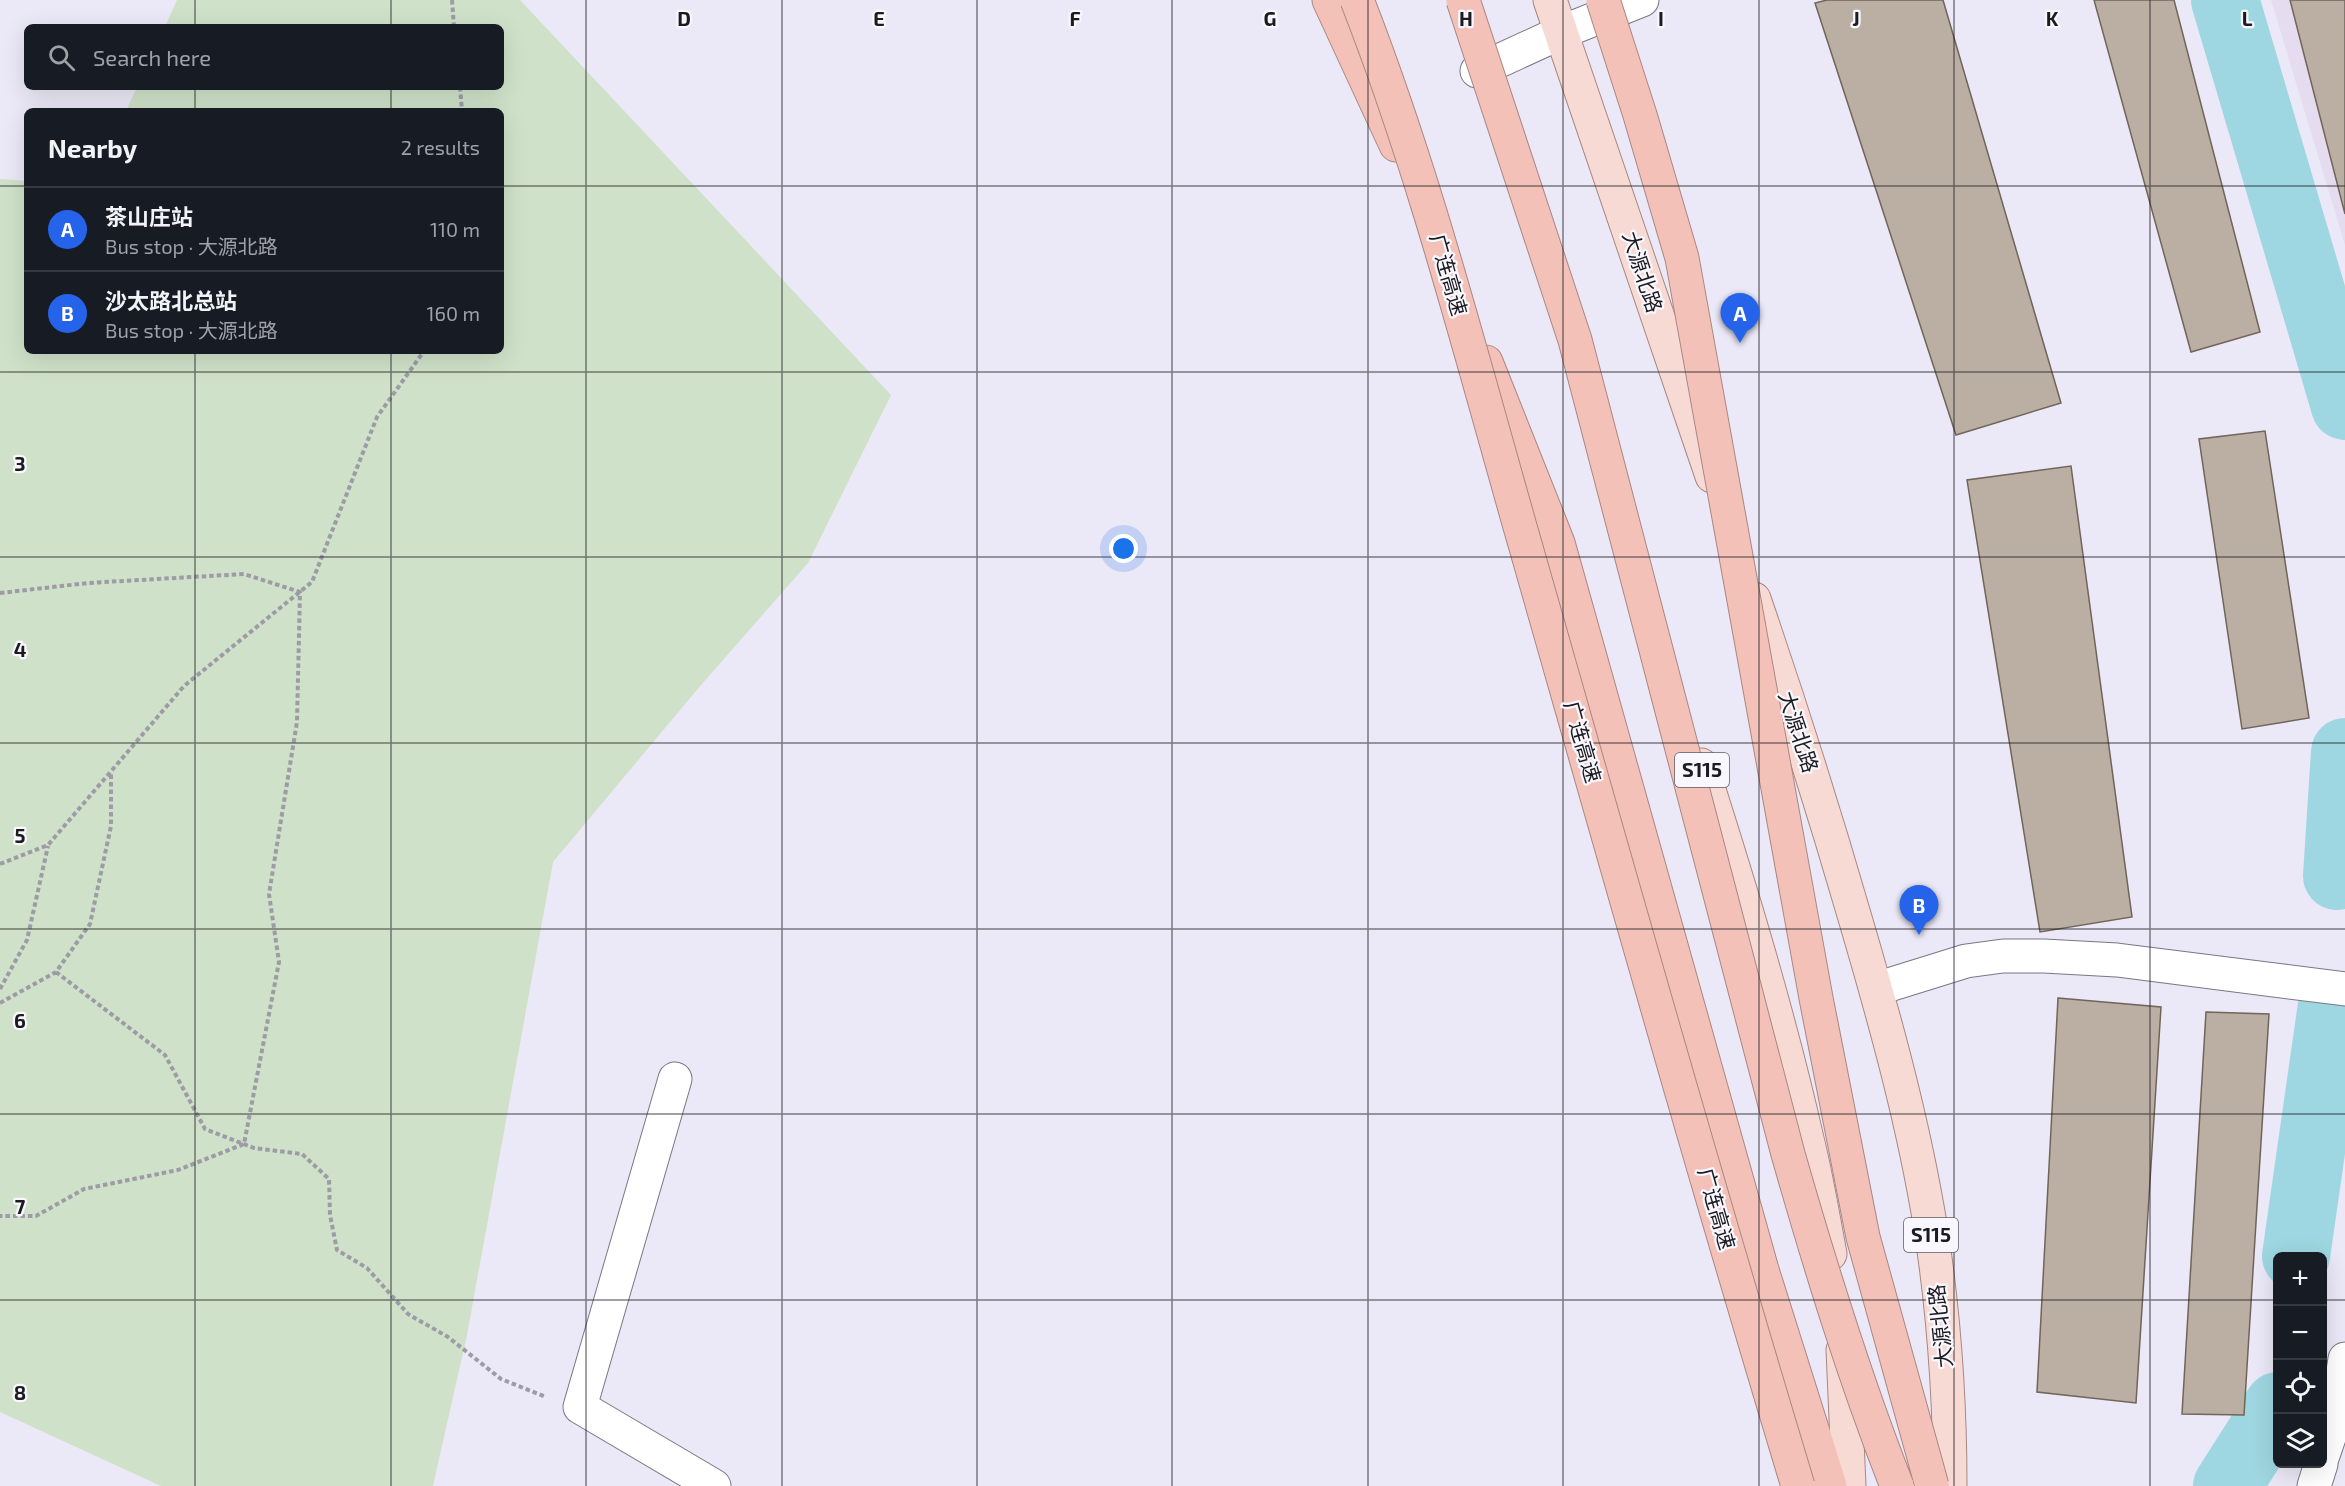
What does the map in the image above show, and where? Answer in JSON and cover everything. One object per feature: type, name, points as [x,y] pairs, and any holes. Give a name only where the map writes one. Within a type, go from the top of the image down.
[{"type":"highway","points":[[1329,0],[1421,199],[1558,543],[1759,1259],[1830,1486]]},
{"type":"highway","name":"广连高速","points":[[1357,0],[1376,48],[1432,219],[1700,1154],[1798,1486]]},
{"type":"highway","points":[[1463,0],[1575,340],[1795,1176],[1827,1288],[1871,1420],[1897,1486]]},
{"type":"highway","points":[[1603,0],[1682,258],[1816,998],[1863,1237],[1932,1486]]},
{"type":"main road","name":"S115","points":[[1449,0],[1477,71],[1518,192],[1740,888],[1776,1016],[1808,1143],[1834,1272],[1843,1340],[1849,1486]]},
{"type":"main road","name":"大源北路","points":[[1550,0],[1798,732],[1892,1047],[1930,1229],[1943,1330],[1950,1435],[1950,1486]]},
{"type":"street","points":[[1477,71],[1562,32],[1642,0]]},
{"type":"street","points":[[1876,989],[1966,961],[2003,956],[2117,960],[2345,989]]},
{"type":"street","points":[[675,1079],[580,1407],[714,1486]]},
{"type":"street","points":[[2327,1443],[2335,1420],[2345,1359]]},
{"type":"street","points":[[2314,1486],[2320,1468]]},
{"type":"path","points":[[452,0],[454,24]]},
{"type":"path","points":[[460,90],[462,108]]},
{"type":"path","points":[[0,989],[27,940],[48,845],[184,686],[312,582],[377,417],[422,354]]},
{"type":"path","points":[[0,593],[88,583],[244,574],[300,592]]},
{"type":"path","points":[[244,1144],[279,962],[269,894],[297,722],[300,592]]},
{"type":"path","points":[[0,1003],[56,972],[90,924],[111,826],[111,771]]},
{"type":"path","points":[[0,864],[48,845]]},
{"type":"path","points":[[56,972],[165,1055],[205,1129],[254,1148],[302,1154],[329,1179],[330,1215],[337,1250],[367,1268],[408,1314],[448,1337],[501,1379],[550,1399],[580,1407]]},
{"type":"path","points":[[0,1216],[36,1216],[84,1189],[178,1170],[244,1144]]},
{"type":"shaded area","points":[[2271,0],[2345,0],[2345,245]]},
{"type":"green space","points":[[177,0],[520,0],[891,395],[808,563],[701,685],[553,862],[467,1335],[433,1486],[161,1486],[0,1412],[0,179],[24,181],[24,354],[504,354],[504,108],[127,108],[136,90],[504,90],[504,24],[166,24]]},
{"type":"building","points":[[1827,0],[1943,0],[2061,403],[1956,435],[1815,3]]},
{"type":"building","points":[[2094,0],[2174,0],[2260,332],[2191,352]]},
{"type":"building","points":[[2290,0],[2345,0],[2345,214]]},
{"type":"building","points":[[2265,431],[2309,718],[2242,729],[2199,439]]},
{"type":"building","points":[[2071,466],[2132,917],[2040,932],[1967,480]]},
{"type":"building","points":[[2058,998],[2161,1007],[2136,1403],[2037,1392]]},
{"type":"building","points":[[2206,1012],[2269,1014],[2244,1415],[2182,1414]]},
{"type":"waterway","points":[[2225,0],[2345,406]]},
{"type":"waterway","points":[[2337,876],[2345,752]]},
{"type":"waterway","points":[[2297,1252],[2332,1005]]},
{"type":"waterway","points":[[2227,1486],[2273,1414]]},
{"type":"place","name":"茶山庄站","points":[[1740,343]]},
{"type":"place","name":"沙太路北总站","points":[[1919,935]]}]
